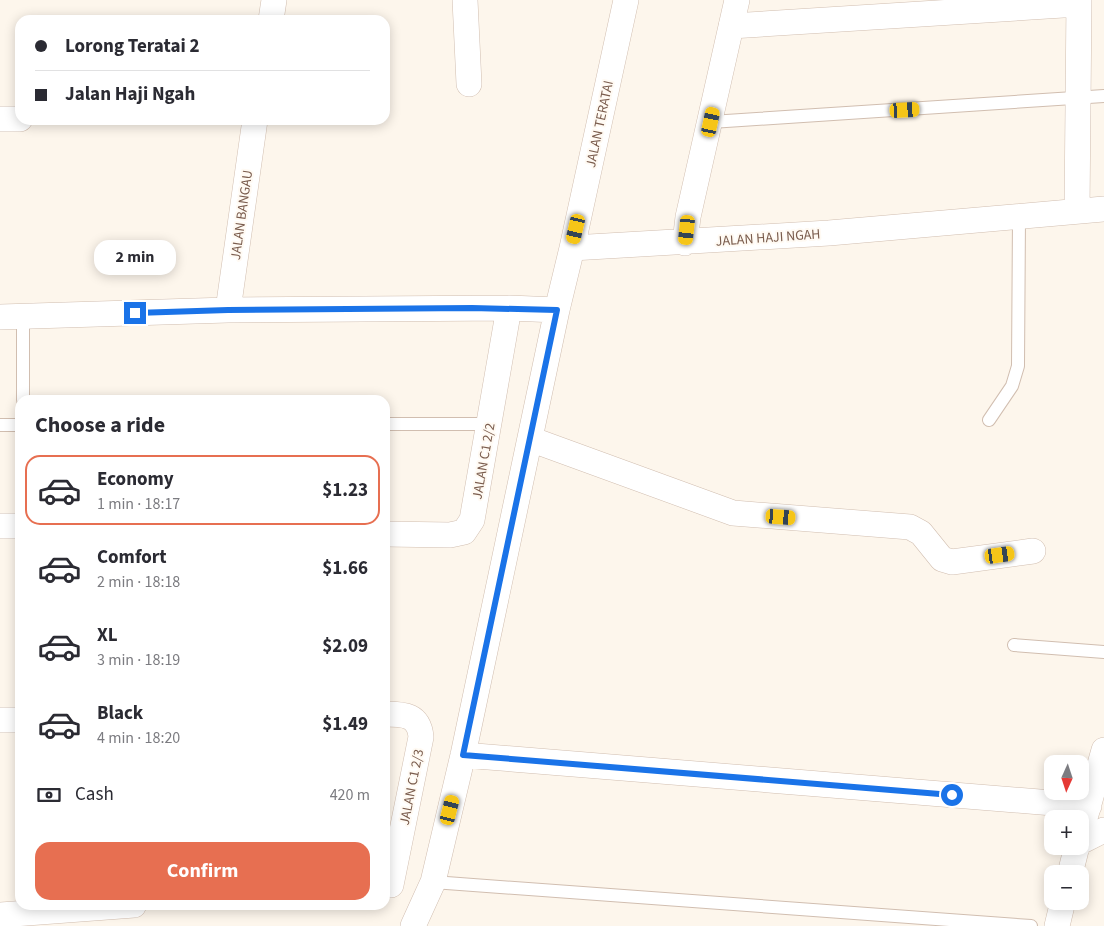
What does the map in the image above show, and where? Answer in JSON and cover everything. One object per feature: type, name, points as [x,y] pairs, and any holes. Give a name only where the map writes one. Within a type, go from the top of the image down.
[{"type":"street","points":[[272,15],[274,0]]},
{"type":"street","points":[[464,0],[469,84]]},
{"type":"street","name":"JALAN TERATAI","points":[[572,248],[626,0]]},
{"type":"street","points":[[686,243],[688,217],[711,122],[737,0]]},
{"type":"street","points":[[731,26],[881,8],[1079,2],[1076,211]]},
{"type":"street","points":[[0,119],[15,119]]},
{"type":"street","name":"JALAN BANGAU","points":[[228,310],[253,125]]},
{"type":"street","name":"JALAN HAJI NGAH","points":[[572,248],[829,234],[1104,209]]},
{"type":"street","points":[[413,926],[433,882],[463,755],[557,310],[572,248]]},
{"type":"street","points":[[12,316],[228,310],[509,308],[557,310]]},
{"type":"street","name":"JALAN C1 2/2","points":[[390,534],[450,535],[464,532],[472,520],[509,308]]},
{"type":"street","points":[[530,440],[733,512],[910,526],[921,532],[942,559],[946,561],[952,562],[1033,551]]},
{"type":"street","points":[[0,526],[15,526]]},
{"type":"street","name":"JALAN C1 2/3","points":[[390,714],[406,715],[415,720],[420,728],[421,737],[390,877]]},
{"type":"street","points":[[0,720],[15,720]]},
{"type":"street","points":[[1088,810],[1104,750]]},
{"type":"street","points":[[463,755],[1089,806]]},
{"type":"street","points":[[1089,838],[1104,830]]},
{"type":"street","points":[[390,886],[433,882]]},
{"type":"street","points":[[0,915],[67,910]]},
{"type":"street","points":[[1056,926],[1060,910]]},
{"type":"lane","points":[[711,122],[1104,96]]},
{"type":"lane","points":[[989,420],[1012,386],[1018,366],[1019,217]]},
{"type":"lane","points":[[12,316],[22,395]]},
{"type":"lane","points":[[390,424],[490,424]]},
{"type":"lane","points":[[0,425],[15,425]]},
{"type":"lane","points":[[1014,646],[1104,652]]},
{"type":"lane","points":[[433,882],[1031,926]]},
{"type":"route","points":[[135,313],[228,310],[472,308],[557,310],[463,755],[952,795]]}]
